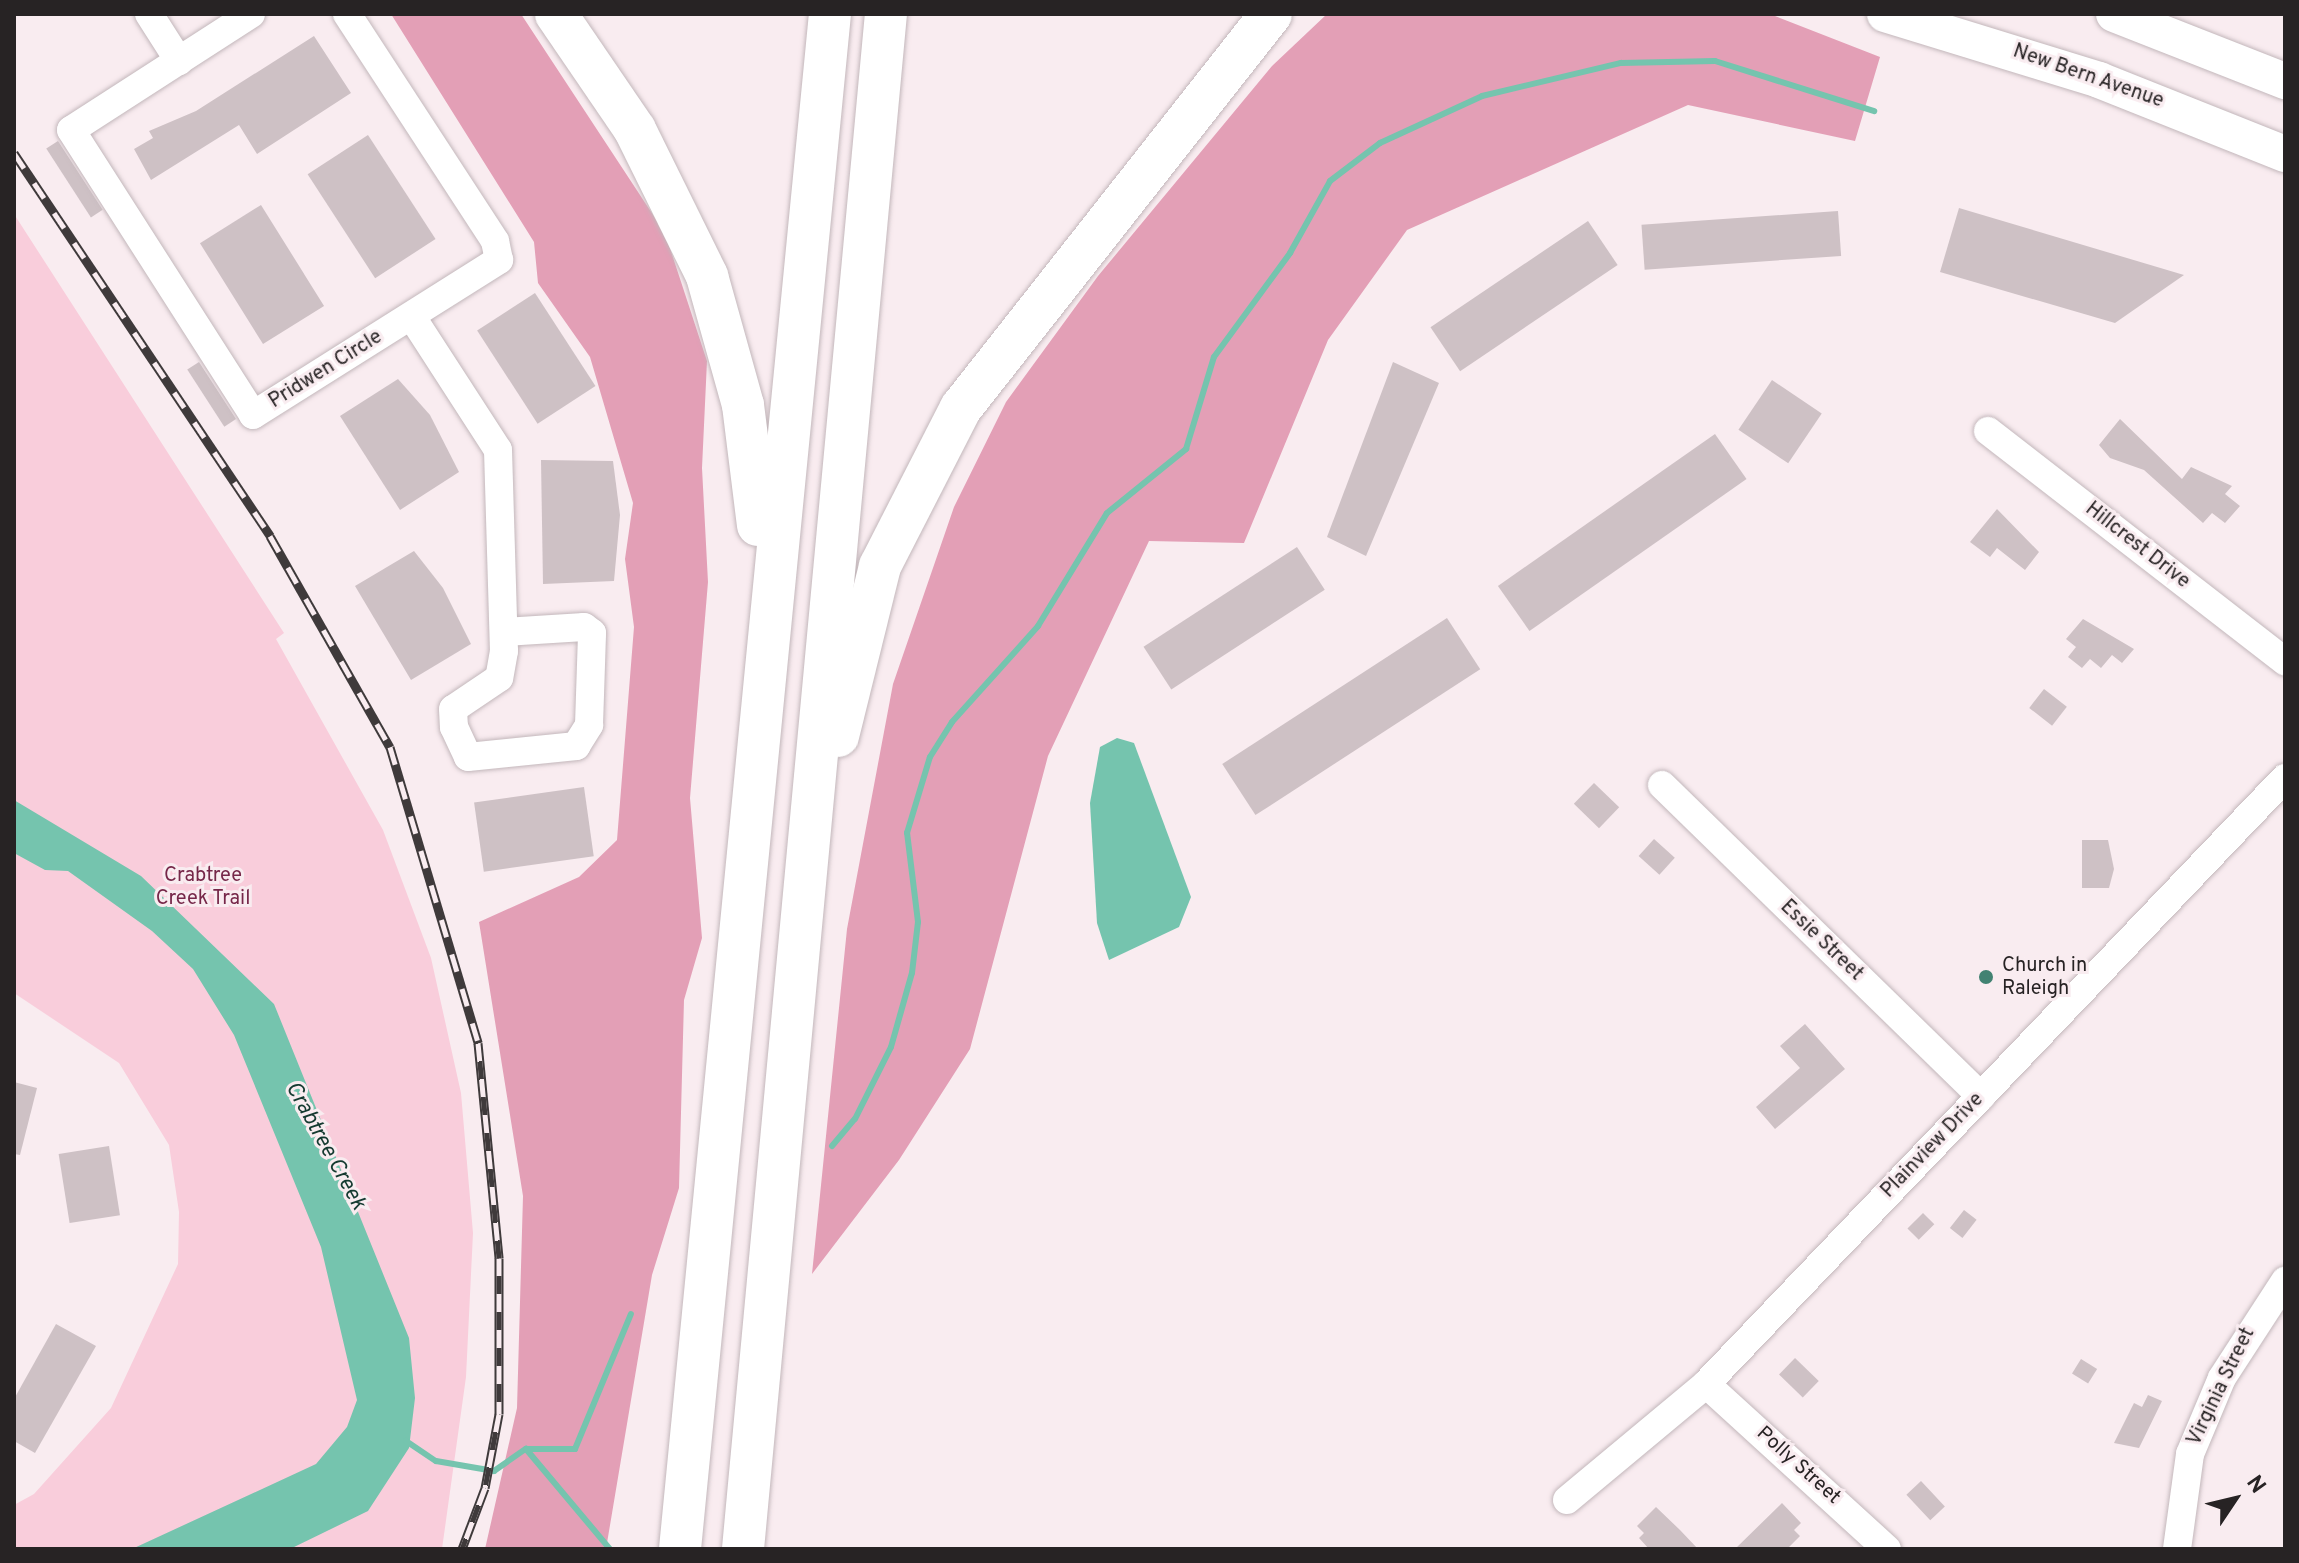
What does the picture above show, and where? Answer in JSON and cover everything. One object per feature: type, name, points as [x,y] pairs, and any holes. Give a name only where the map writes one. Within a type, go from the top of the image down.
[{"type":"highway","points":[[556,14],[673,199],[735,365],[757,501],[756,762]]},
{"type":"highway","points":[[680,1549],[830,14]]},
{"type":"highway","points":[[743,1549],[886,14]]},
{"type":"highway","points":[[807,878],[868,608],[900,517],[961,408],[1017,329],[1271,14]]},
{"type":"main road","name":"New Bern Avenue","points":[[1885,14],[2099,80],[2285,154]]},
{"type":"main road","points":[[2114,14],[2285,81]]},
{"type":"street","points":[[149,14],[179,61]]},
{"type":"street","name":"Pridwen Circle","points":[[251,14],[71,130],[253,415],[499,260],[495,241],[347,14]]},
{"type":"street","points":[[412,317],[498,450],[504,632],[499,678],[453,709],[468,757],[576,746],[589,725],[592,633],[584,627],[504,632]]},
{"type":"street","name":"Hillcrest Drive","points":[[1988,431],[2285,661]]},
{"type":"street","name":"Plainview Drive","points":[[1567,1500],[1706,1384],[2285,778]]},
{"type":"street","name":"Essie Street","points":[[1662,785],[1981,1096]]},
{"type":"street","name":"Virginia Street","points":[[2177,1549],[2190,1454],[2222,1378],[2285,1281]]},
{"type":"street","name":"Polly Street","points":[[1706,1384],[1887,1549]]},
{"type":"green space","name":"Crabtree Creek Trail","points":[[14,214],[284,633],[276,639],[383,830],[431,958],[461,1093],[473,1233],[466,1377],[442,1549],[14,1549],[14,1505],[34,1494],[111,1408],[178,1264],[179,1212],[169,1145],[119,1063],[14,993]]},
{"type":"shaded area","points":[[391,14],[521,14],[665,233],[707,361],[702,468],[708,582],[690,798],[702,938],[684,1000],[679,1188],[652,1275],[606,1549],[485,1549],[517,1408],[523,1196],[479,922],[579,877],[617,840],[634,627],[625,559],[633,503],[590,357],[538,283],[534,242]]},
{"type":"shaded area","points":[[1327,14],[1770,14],[1880,57],[1855,141],[1688,105],[1407,230],[1328,340],[1244,543],[1149,541],[1048,756],[970,1049],[899,1160],[812,1274],[847,929],[893,684],[954,507],[1006,402],[1098,276],[1272,66]]},
{"type":"water","points":[[1117,738],[1134,743],[1191,897],[1179,927],[1109,960],[1097,923],[1090,803],[1100,747]]},
{"type":"water","name":"Crabtree Creek","points":[[14,800],[141,876],[274,1004],[409,1338],[415,1398],[409,1448],[368,1511],[290,1549],[132,1549],[316,1464],[347,1427],[357,1400],[321,1247],[234,1035],[193,969],[152,931],[68,871],[45,870],[14,853]]},
{"type":"building","points":[[314,36],[351,93],[257,154],[239,125],[151,180],[134,149],[153,138],[149,131],[196,111]]},
{"type":"building","points":[[368,135],[436,239],[375,278],[308,174]]},
{"type":"building","points":[[58,141],[103,210],[91,217],[46,149]]},
{"type":"building","points":[[261,205],[324,306],[263,344],[200,243]]},
{"type":"building","points":[[1959,208],[2184,275],[2115,323],[1940,272]]},
{"type":"building","points":[[1838,211],[1841,256],[1645,270],[1641,225]]},
{"type":"building","points":[[1588,221],[1618,265],[1460,371],[1430,327]]},
{"type":"building","points":[[535,293],[595,386],[538,424],[477,331]]},
{"type":"building","points":[[199,362],[236,419],[224,427],[187,370]]},
{"type":"building","points":[[1393,362],[1439,383],[1366,556],[1327,537]]},
{"type":"building","points":[[398,379],[430,415],[459,472],[400,510],[340,416]]},
{"type":"building","points":[[1772,380],[1822,414],[1788,463],[1738,430]]},
{"type":"building","points":[[2120,419],[2182,479],[2191,467],[2232,486],[2225,494],[2240,506],[2225,523],[2212,513],[2203,523],[2144,470],[2110,458],[2099,445]]},
{"type":"building","points":[[1715,434],[1747,479],[1529,631],[1498,586]]},
{"type":"building","points":[[541,460],[613,461],[620,515],[614,581],[543,584]]},
{"type":"building","points":[[1997,509],[2039,552],[2025,570],[1997,548],[1990,557],[1970,542]]},
{"type":"building","points":[[1297,547],[1325,590],[1171,689],[1144,647]]},
{"type":"building","points":[[414,551],[443,588],[471,644],[411,680],[355,586]]},
{"type":"building","points":[[1447,618],[1480,669],[1255,815],[1222,764]]},
{"type":"building","points":[[2083,619],[2134,649],[2122,663],[2112,655],[2101,668],[2090,659],[2082,668],[2068,657],[2076,647],[2066,639]]},
{"type":"building","points":[[2044,689],[2067,707],[2052,726],[2029,708]]},
{"type":"building","points":[[1594,783],[1619,807],[1599,828],[1574,804]]},
{"type":"building","points":[[584,787],[594,856],[484,872],[474,802]]},
{"type":"building","points":[[1654,839],[1675,858],[1659,875],[1639,856]]},
{"type":"building","points":[[2082,840],[2108,840],[2114,869],[2109,888],[2082,888]]},
{"type":"building","points":[[1805,1024],[1845,1069],[1775,1129],[1756,1107],[1800,1068],[1780,1046]]},
{"type":"building","points":[[14,1082],[37,1088],[20,1155],[14,1154]]},
{"type":"building","points":[[109,1146],[120,1215],[70,1223],[59,1154]]},
{"type":"building","points":[[1964,1210],[1977,1220],[1962,1238],[1950,1228]]},
{"type":"building","points":[[1923,1213],[1934,1224],[1919,1240],[1907,1229]]},
{"type":"building","points":[[56,1324],[96,1346],[35,1453],[14,1441],[14,1399]]},
{"type":"building","points":[[1795,1358],[1819,1381],[1803,1397],[1779,1375]]},
{"type":"building","points":[[2081,1359],[2097,1369],[2088,1383],[2072,1373]]},
{"type":"building","points":[[2148,1395],[2162,1401],[2139,1448],[2114,1443],[2134,1403],[2142,1407]]},
{"type":"building","points":[[1921,1481],[1945,1507],[1930,1520],[1906,1495]]},
{"type":"building","points":[[1782,1503],[1801,1523],[1794,1530],[1800,1536],[1787,1549],[1735,1549]]},
{"type":"building","points":[[1656,1507],[1698,1549],[1649,1549],[1639,1538],[1644,1533],[1637,1526]]},
{"type":"waterway","points":[[832,1146],[855,1119],[891,1047],[912,973],[918,922],[907,833],[930,757],[952,722],[1038,626],[1107,513],[1186,449],[1214,357],[1290,253],[1330,181],[1380,143],[1482,96],[1621,63],[1715,61],[1874,111]]},
{"type":"waterway","points":[[406,1441],[436,1461],[494,1471],[526,1449],[575,1449],[631,1314]]},
{"type":"waterway","points":[[526,1449],[610,1549]]},
{"type":"railway","points":[[14,153],[270,536],[390,747],[478,1043],[499,1258],[499,1414],[485,1488],[462,1549]]},
{"type":"place","name":"Church in Raleigh","points":[[1986,977]]}]
